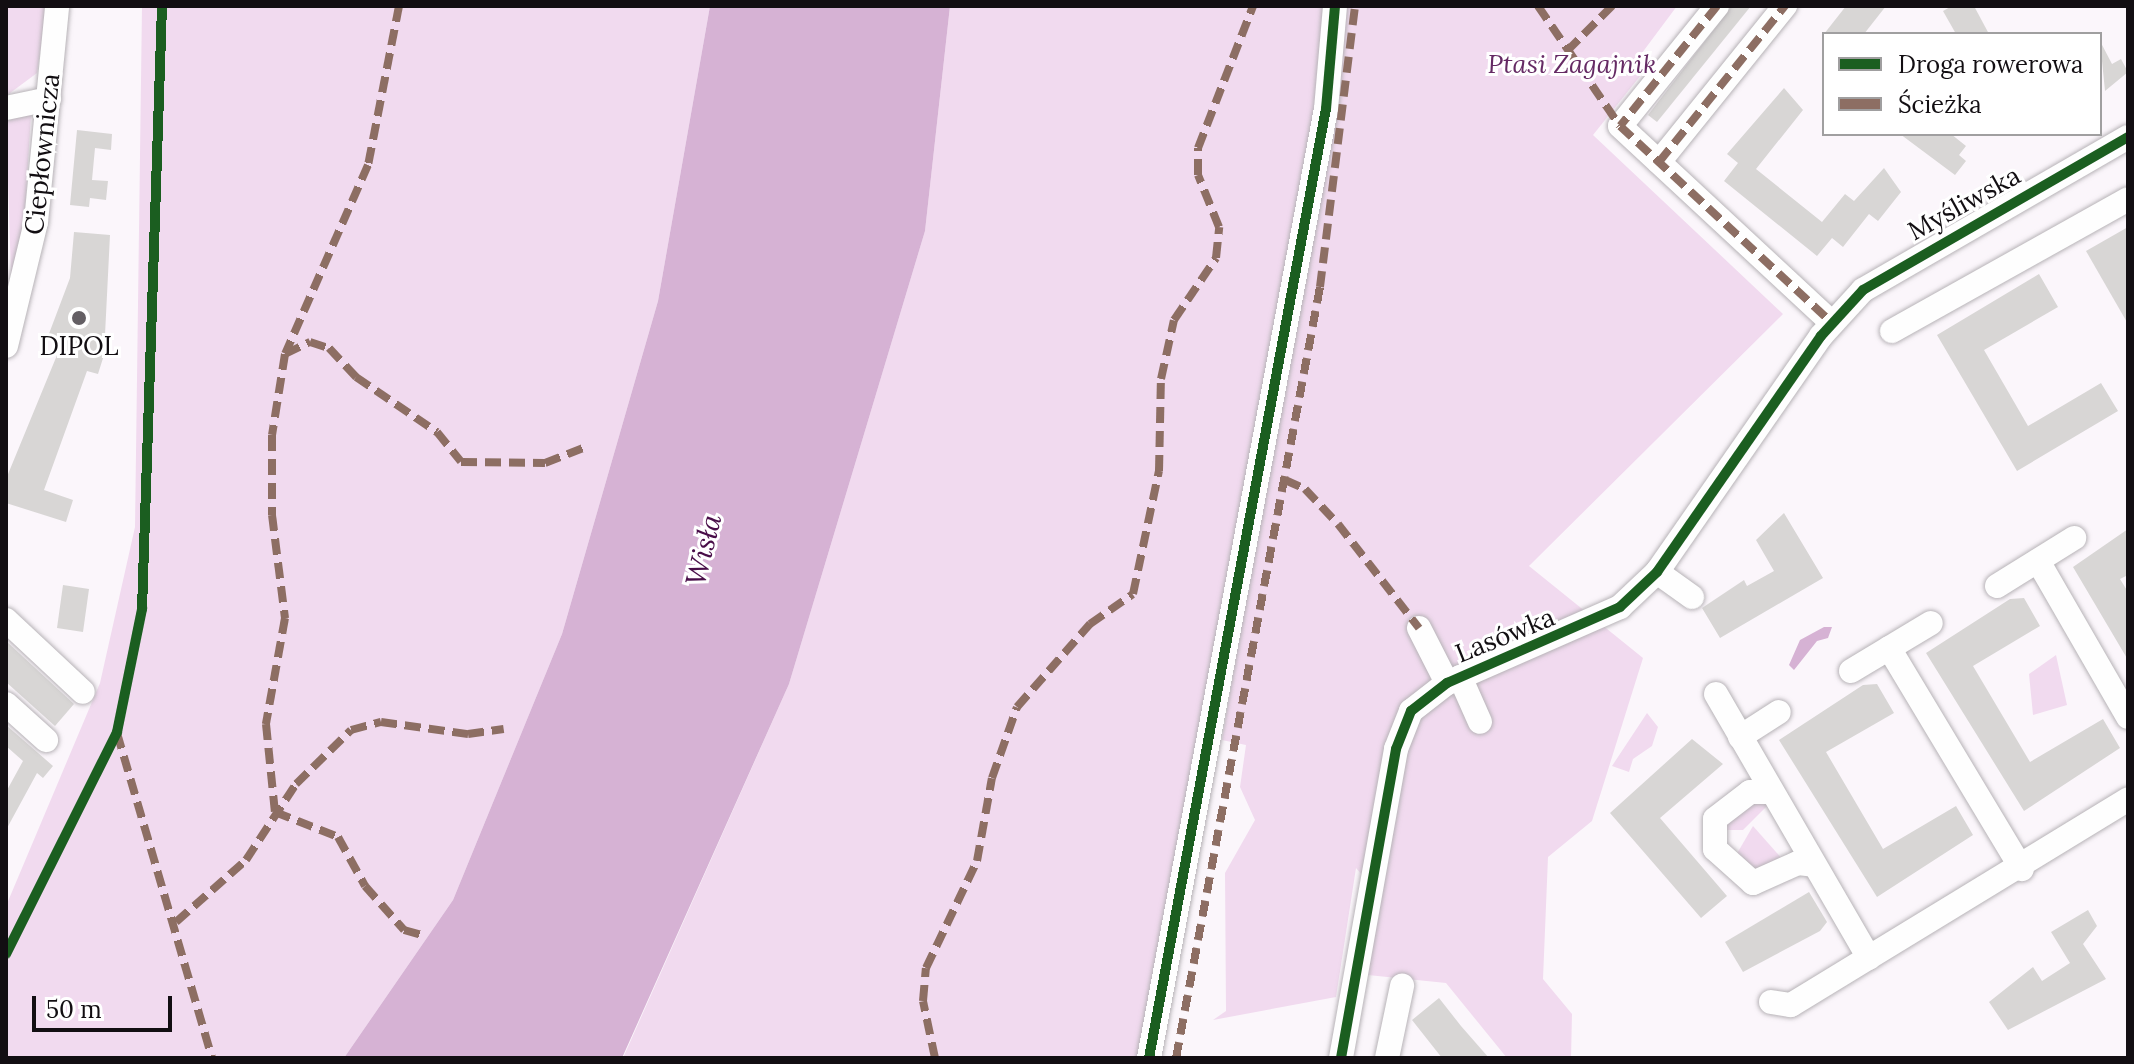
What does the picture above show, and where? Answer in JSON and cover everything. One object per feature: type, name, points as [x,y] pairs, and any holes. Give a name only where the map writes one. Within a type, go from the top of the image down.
[{"type":"street","name":"Ciepłownicza","points":[[8,336],[36,222],[57,6]]},
{"type":"street","points":[[1149,1058],[1326,109],[1335,6]]},
{"type":"street","points":[[1717,6],[1620,126],[1831,322]]},
{"type":"street","points":[[1659,162],[1785,6]]},
{"type":"street","points":[[6,108],[49,99]]},
{"type":"street","name":"Myśliwska","points":[[1831,322],[1905,261],[2128,137]]},
{"type":"street","points":[[1892,331],[2128,199]]},
{"type":"street","name":"Lasówka","points":[[1341,1058],[1396,749],[1411,711],[1453,680],[1601,618],[1657,572],[1831,322]]},
{"type":"street","points":[[1756,432],[1764,457]]},
{"type":"street","points":[[1997,586],[2074,538]]},
{"type":"street","points":[[2038,561],[2128,717]]},
{"type":"street","points":[[1657,572],[1692,597]]},
{"type":"street","points":[[6,620],[83,692]]},
{"type":"street","points":[[1851,671],[1931,623]]},
{"type":"street","points":[[1419,628],[1480,722]]},
{"type":"street","points":[[1889,648],[2022,869]]},
{"type":"street","points":[[1716,694],[1770,792],[1869,958]]},
{"type":"street","points":[[6,704],[46,740]]},
{"type":"street","points":[[1740,737],[1779,712]]},
{"type":"street","points":[[1770,792],[1750,792],[1715,819],[1715,849],[1753,883],[1798,863],[1814,865]]},
{"type":"street","points":[[1771,1002],[1782,1009],[2022,869],[2128,799]]},
{"type":"street","points":[[1387,1058],[1402,986]]},
{"type":"green space","points":[[6,6],[47,6],[37,73],[6,96]]},
{"type":"green space","points":[[142,6],[710,6],[658,301],[562,634],[453,900],[344,1058],[6,1058],[6,906],[100,683],[135,527]]},
{"type":"green space","points":[[950,6],[1325,6],[1319,108],[1141,1058],[623,1058],[789,684],[925,231]]},
{"type":"green space","name":"Ptasi Zagajnik","points":[[1346,6],[1677,6],[1636,61],[1645,70],[1593,135],[1783,314],[1529,566],[1643,658],[1592,821],[1548,857],[1543,979],[1572,1014],[1571,1058],[1507,1058],[1446,983],[1368,975],[1378,894],[1356,868],[1336,997],[1213,1020],[1226,1011],[1225,873],[1255,820],[1240,787],[1246,745],[1222,740]]},
{"type":"green space","points":[[31,115],[22,259],[11,275],[6,117]]},
{"type":"green space","points":[[2056,655],[2067,705],[2033,715],[2029,674]]},
{"type":"green space","points":[[1647,713],[1658,727],[1652,746],[1633,759],[1629,772],[1612,766]]},
{"type":"green space","points":[[1746,800],[1771,802],[1743,830],[1717,830]]},
{"type":"green space","points":[[1753,826],[1784,861],[1756,878],[1735,857]]},
{"type":"water","name":"Wisła","points":[[710,6],[950,6],[925,231],[789,684],[622,1058],[344,1058],[453,900],[562,634],[658,301]]},
{"type":"water","points":[[1824,627],[1832,627],[1828,638],[1817,641],[1794,670],[1789,665],[1800,640]]},
{"type":"building","points":[[1732,6],[1751,6],[1657,122],[1648,115]]},
{"type":"building","points":[[1846,6],[1886,6],[1866,32],[1826,32]]},
{"type":"building","points":[[1952,6],[1974,6],[1988,32],[1955,32],[1943,11]]},
{"type":"building","points":[[2102,45],[2112,64],[2121,59],[2128,72],[2105,91]]},
{"type":"building","points":[[1784,88],[1803,110],[1756,169],[1822,222],[1845,194],[1854,201],[1884,168],[1901,192],[1878,221],[1869,214],[1843,247],[1832,238],[1817,256],[1724,181],[1738,163],[1727,154]]},
{"type":"building","points":[[77,130],[112,134],[111,150],[95,148],[92,180],[108,181],[106,200],[90,198],[89,207],[70,205]]},
{"type":"building","points":[[1903,136],[1954,136],[1966,146],[1959,155],[1966,161],[1955,175]]},
{"type":"building","points":[[2128,227],[2128,324],[2086,251]]},
{"type":"building","points":[[74,232],[110,235],[104,355],[98,374],[87,371],[44,490],[73,500],[66,522],[6,503],[6,479],[62,343],[47,339],[70,278]]},
{"type":"building","points":[[2039,274],[2058,307],[1984,350],[2028,426],[2101,383],[2118,411],[2017,471],[1937,335]]},
{"type":"building","points":[[1784,513],[1823,578],[1720,638],[1702,608],[1744,580],[1747,586],[1774,571],[1756,540]]},
{"type":"building","points":[[2128,529],[2128,575],[2120,579],[2128,592],[2128,660],[2073,567]]},
{"type":"building","points":[[63,585],[89,589],[83,632],[57,628]]},
{"type":"building","points":[[2024,598],[2040,626],[1973,666],[2030,762],[2103,719],[2120,748],[2024,811],[1926,653],[2010,599]]},
{"type":"building","points":[[6,641],[74,704],[55,726],[6,682]]},
{"type":"building","points":[[1877,684],[1894,713],[1826,752],[1883,849],[1956,806],[1973,835],[1877,897],[1779,740],[1863,685]]},
{"type":"building","points":[[6,725],[53,766],[43,778],[37,773],[6,830],[6,792],[23,761],[6,746]]},
{"type":"building","points":[[1692,739],[1723,764],[1660,818],[1727,896],[1701,918],[1610,813]]},
{"type":"building","points":[[1809,892],[1827,922],[1820,931],[1743,972],[1725,942]]},
{"type":"building","points":[[2088,910],[2097,926],[2083,944],[2106,979],[2008,1030],[1989,1002],[2033,967],[2042,981],[2070,963],[2051,932]]},
{"type":"building","points":[[1439,998],[1489,1058],[1442,1058],[1412,1020]]},
{"type":"marked path","points":[[399,6],[368,165],[285,354],[272,435],[272,515],[285,618],[266,724],[275,812],[338,837],[365,886],[404,930],[421,935]]},
{"type":"marked path","points":[[935,1058],[923,1001],[926,968],[977,861],[992,778],[1017,707],[1090,624],[1133,594],[1159,471],[1161,379],[1174,320],[1216,258],[1219,227],[1198,175],[1198,148],[1253,6]]},
{"type":"marked path","points":[[1176,1058],[1320,287],[1355,6]]},
{"type":"marked path","points":[[1538,6],[1620,126]]},
{"type":"marked path","points":[[1567,51],[1612,6]]},
{"type":"marked path","points":[[1717,6],[1620,126],[1831,322]]},
{"type":"marked path","points":[[1659,162],[1785,6]]},
{"type":"marked path","points":[[285,354],[310,342],[329,348],[356,377],[437,432],[461,462],[545,463],[583,448]]},
{"type":"marked path","points":[[1285,480],[1305,489],[1338,524],[1419,628]]},
{"type":"marked path","points":[[176,922],[246,860],[296,784],[351,730],[381,722],[468,734],[504,729]]},
{"type":"marked path","points":[[117,733],[212,1058]]},
{"type":"cycle path","points":[[6,954],[117,732],[142,609],[162,6]]},
{"type":"cycle path","points":[[1149,1058],[1326,109],[1335,6]]},
{"type":"cycle path","points":[[1341,1058],[1396,749],[1411,711],[1447,683],[1620,607],[1657,572],[1821,336],[1863,290],[2128,137]]},
{"type":"place","name":"DIPOL","points":[[79,318]]}]
